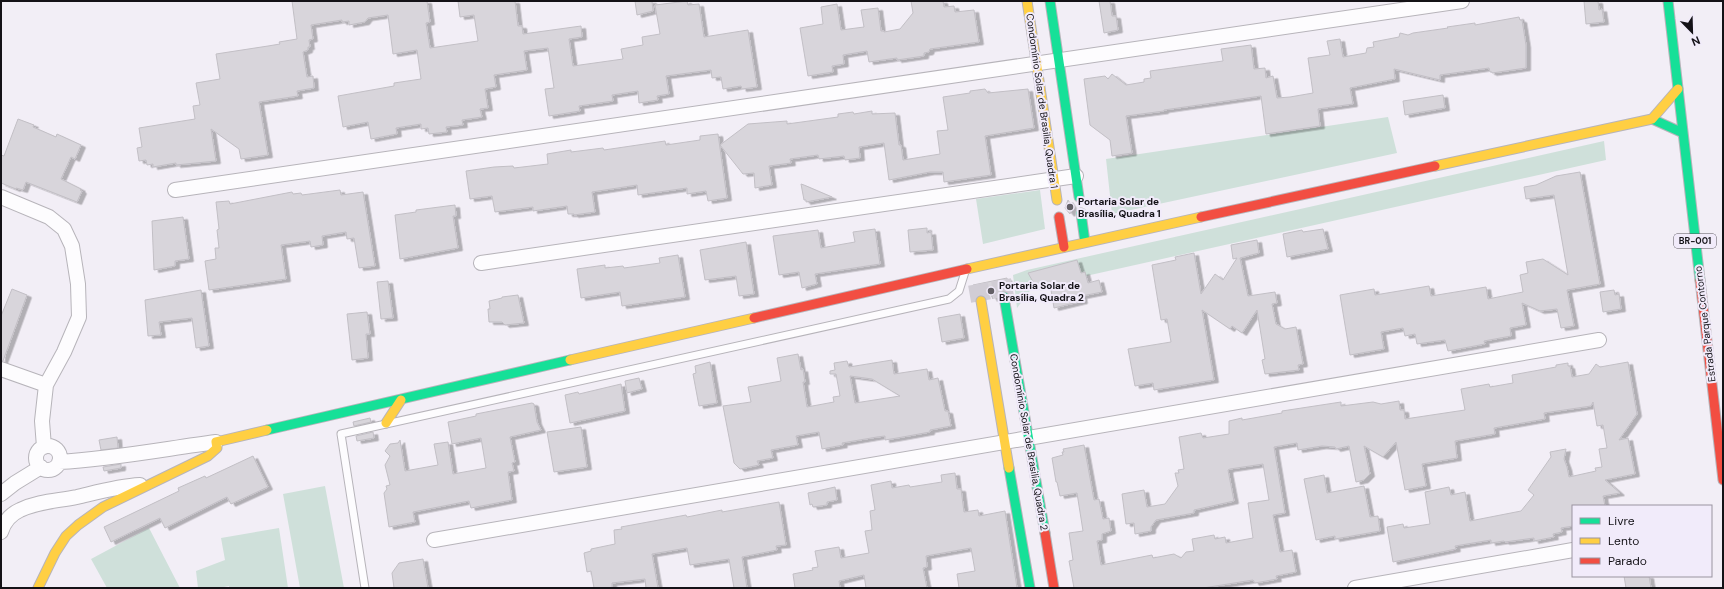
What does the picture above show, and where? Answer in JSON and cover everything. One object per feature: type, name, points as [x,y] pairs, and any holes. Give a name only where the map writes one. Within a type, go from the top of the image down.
[{"type":"main road","name":"Condomínio Solar de Brasilia, Quadra 1","points":[[1027,1],[1057,200]]},
{"type":"main road","points":[[1050,1],[1079,197]]},
{"type":"main road","name":"Estrada Parque Contorno","points":[[1668,1],[1723,480]]},
{"type":"main road","points":[[1652,119],[1678,89]]},
{"type":"main road","points":[[38,588],[55,553],[66,536],[103,507],[208,456],[217,448],[216,442],[1085,242],[1652,119],[1683,133]]},
{"type":"main road","points":[[1064,247],[1070,217],[1085,242]]},
{"type":"main road","points":[[998,263],[1000,274]]},
{"type":"main road","points":[[970,269],[977,279]]},
{"type":"main road","name":"Condomínio Solar de Brasilia, Quadra 2","points":[[1004,297],[994,312],[1005,442],[1030,588]]},
{"type":"main road","name":"Condomínio Solar de Brasilia, Quadra 2","points":[[981,301],[994,312],[1028,438],[1054,588]]},
{"type":"main road","points":[[386,423],[401,400]]},
{"type":"street","points":[[175,190],[1462,1]]},
{"type":"street","points":[[481,263],[1076,176]]},
{"type":"street","points":[[1,197],[49,217],[64,230],[72,246],[78,284],[79,317],[64,352],[46,385],[42,421],[44,447]]},
{"type":"street","points":[[434,540],[1599,340]]},
{"type":"street","points":[[1,369],[46,385]]},
{"type":"street","points":[[59,462],[60,455],[56,449],[48,446],[44,447],[38,452],[38,464],[51,469],[59,462],[104,459],[167,448],[216,442]]},
{"type":"street","points":[[1,494],[41,466]]},
{"type":"street","points":[[1,532],[8,518],[19,510],[44,502],[130,485],[153,484]]},
{"type":"street","points":[[1354,588],[1572,550]]},
{"type":"lane","points":[[365,588],[341,434],[949,299],[959,291],[970,269]]},
{"type":"shaded area","points":[[1388,117],[1397,153],[1112,214],[1106,159]]},
{"type":"shaded area","points":[[1604,141],[1606,160],[1032,288],[1017,308],[1013,275],[1027,270]]},
{"type":"shaded area","points":[[1040,190],[1045,229],[983,244],[976,199]]},
{"type":"shaded area","points":[[325,486],[344,588],[300,588],[283,494]]},
{"type":"shaded area","points":[[149,528],[180,588],[107,588],[91,559]]},
{"type":"shaded area","points":[[279,528],[288,588],[229,588],[229,586],[219,588],[198,588],[196,571],[225,560],[221,538]]},
{"type":"building","points":[[292,1],[427,1],[430,22],[426,23],[430,48],[478,41],[474,15],[460,17],[458,1],[515,1],[518,26],[522,26],[523,34],[581,26],[582,37],[569,39],[573,66],[623,59],[621,49],[643,45],[642,37],[660,34],[655,5],[687,1],[688,5],[699,4],[704,37],[748,30],[757,87],[742,89],[741,86],[723,89],[721,77],[712,78],[711,70],[666,76],[669,94],[657,96],[658,100],[639,103],[638,91],[612,95],[613,101],[579,106],[580,111],[549,116],[545,89],[554,88],[548,48],[524,51],[527,70],[494,75],[496,87],[485,89],[488,108],[480,109],[482,117],[462,120],[463,125],[446,127],[447,132],[429,134],[428,128],[421,129],[421,124],[396,128],[397,134],[371,139],[368,122],[343,127],[338,96],[394,86],[394,83],[421,79],[417,50],[393,54],[388,15],[368,18],[365,22],[349,25],[349,21],[342,22],[342,20],[311,25],[313,39],[309,40],[310,47],[308,47],[308,50],[303,52],[307,77],[313,76],[314,88],[297,91],[298,96],[259,102],[268,155],[241,159],[239,149],[211,129],[216,161],[176,165],[176,163],[153,167],[153,164],[147,165],[146,160],[139,161],[137,148],[142,147],[139,128],[195,119],[193,106],[200,105],[196,83],[220,79],[216,54],[280,44],[279,42],[297,39]]},
{"type":"building","points":[[635,1],[652,1],[653,11],[637,15]]},
{"type":"building","points":[[911,1],[943,1],[944,7],[954,6],[955,12],[974,10],[979,42],[930,49],[929,52],[924,53],[924,56],[897,60],[897,58],[869,62],[867,51],[843,55],[844,64],[832,66],[833,72],[808,76],[800,28],[823,24],[821,7],[837,4],[841,30],[864,27],[861,10],[878,8],[881,31],[884,32],[900,29],[913,13]]},
{"type":"building","points":[[1099,1],[1110,1],[1112,16],[1116,16],[1118,30],[1104,33]]},
{"type":"building","points":[[1584,1],[1598,1],[1599,10],[1602,9],[1604,22],[1586,24]]},
{"type":"building","points":[[1519,17],[1520,20],[1522,20],[1526,45],[1526,68],[1492,73],[1490,72],[1489,68],[1440,75],[1440,80],[1394,69],[1395,79],[1350,88],[1353,104],[1318,109],[1320,126],[1266,134],[1261,96],[1126,116],[1132,153],[1112,156],[1110,140],[1090,125],[1084,79],[1105,76],[1108,79],[1112,74],[1126,85],[1144,82],[1144,79],[1151,78],[1150,71],[1223,61],[1221,49],[1251,45],[1254,69],[1265,68],[1266,78],[1273,76],[1277,98],[1290,97],[1313,93],[1308,58],[1330,55],[1327,41],[1340,39],[1343,57],[1366,53],[1367,48],[1374,47],[1373,42],[1399,37],[1400,33],[1408,35],[1448,28],[1447,27],[1475,23],[1475,25]]},
{"type":"building","points":[[985,89],[988,93],[1028,89],[1034,128],[985,136],[991,175],[944,182],[943,172],[930,172],[889,180],[884,143],[859,147],[860,158],[845,160],[844,156],[819,159],[818,155],[790,159],[791,163],[769,166],[772,185],[755,188],[754,173],[743,174],[720,145],[748,124],[787,121],[787,124],[838,117],[838,114],[853,112],[854,114],[872,111],[872,114],[895,113],[899,145],[901,145],[903,160],[940,154],[937,131],[948,130],[943,97]]},
{"type":"building","points":[[1443,95],[1445,108],[1405,115],[1403,101]]},
{"type":"building","points":[[18,119],[34,125],[33,127],[56,137],[57,134],[81,145],[75,159],[71,157],[61,179],[81,189],[80,190],[82,191],[77,202],[26,182],[23,190],[1,183],[1,155],[4,156]]},
{"type":"building","points":[[718,134],[727,198],[708,201],[706,191],[687,194],[687,188],[638,195],[637,185],[592,192],[595,212],[574,215],[568,214],[567,206],[533,211],[533,207],[495,212],[492,196],[470,199],[466,171],[494,167],[513,166],[514,168],[548,164],[547,154],[571,150],[571,152],[603,148],[604,150],[665,141],[666,145],[700,140],[700,136]]},
{"type":"building","points":[[1580,172],[1600,284],[1567,290],[1574,326],[1561,328],[1557,309],[1540,311],[1522,303],[1526,325],[1510,328],[1511,336],[1484,341],[1485,344],[1448,351],[1445,340],[1417,344],[1415,334],[1405,336],[1403,328],[1381,332],[1384,349],[1350,355],[1340,295],[1374,289],[1375,295],[1429,286],[1431,296],[1486,287],[1488,299],[1523,292],[1520,275],[1528,273],[1526,262],[1543,259],[1568,275],[1554,195],[1526,199],[1524,187],[1536,185],[1556,176]]},
{"type":"building","points":[[801,184],[832,197],[806,202],[806,200],[804,200]]},
{"type":"building","points":[[340,190],[341,195],[363,192],[375,266],[359,268],[354,238],[347,239],[346,232],[322,236],[323,245],[311,247],[310,241],[281,245],[286,279],[209,290],[205,261],[216,259],[215,248],[219,248],[217,230],[219,229],[216,202],[229,201],[230,204],[292,192],[293,194],[301,193],[302,195]]},
{"type":"building","points":[[1068,200],[1072,206],[1070,214],[1065,208]]},
{"type":"building","points":[[455,205],[456,216],[453,216],[458,248],[400,259],[395,215],[416,212],[416,210]]},
{"type":"building","points":[[183,217],[189,259],[175,261],[175,266],[154,270],[152,221]]},
{"type":"building","points":[[927,228],[927,233],[931,232],[933,250],[910,252],[908,230]]},
{"type":"building","points":[[875,229],[880,264],[815,274],[817,284],[802,288],[799,272],[779,275],[773,236],[818,230],[821,248],[855,242],[853,232]]},
{"type":"building","points":[[1323,229],[1328,249],[1287,257],[1283,234],[1302,230],[1303,232]]},
{"type":"building","points":[[1257,240],[1259,253],[1240,258],[1248,296],[1275,292],[1277,303],[1272,304],[1276,324],[1285,329],[1296,327],[1303,364],[1298,365],[1299,370],[1265,374],[1262,360],[1265,359],[1257,310],[1242,333],[1232,326],[1230,329],[1202,310],[1214,380],[1154,390],[1153,383],[1135,386],[1128,349],[1171,342],[1167,319],[1161,320],[1152,265],[1176,260],[1175,257],[1194,253],[1201,294],[1215,274],[1223,280],[1237,258],[1233,259],[1231,245]]},
{"type":"building","points":[[746,242],[754,294],[739,296],[736,276],[705,280],[700,250]]},
{"type":"building","points":[[678,255],[685,297],[622,306],[620,292],[581,298],[577,269],[605,265],[605,268],[623,266],[624,268],[660,263],[659,258]]},
{"type":"building","points":[[1077,260],[1081,273],[1085,272],[1088,283],[1099,280],[1102,292],[1082,296],[1083,301],[1054,308],[1050,284],[1036,287],[1028,273]]},
{"type":"building","points":[[1007,278],[1009,287],[1002,286],[997,288],[993,293],[993,299],[990,293],[985,290],[974,292],[973,285]]},
{"type":"building","points":[[388,281],[393,318],[381,319],[377,282]]},
{"type":"building","points":[[12,289],[27,295],[3,361],[1,361],[1,316]]},
{"type":"building","points":[[201,290],[209,346],[196,348],[192,318],[159,322],[161,335],[148,336],[145,300]]},
{"type":"building","points":[[1614,290],[1615,295],[1619,294],[1621,309],[1603,312],[1600,292]]},
{"type":"building","points":[[518,295],[524,323],[505,325],[502,322],[489,322],[489,301],[502,297]]},
{"type":"building","points":[[367,312],[370,334],[366,334],[368,358],[352,360],[347,314]]},
{"type":"building","points":[[960,314],[964,338],[942,342],[938,318]]},
{"type":"building","points":[[798,354],[801,370],[803,369],[805,382],[803,382],[807,407],[834,402],[833,397],[840,396],[836,374],[830,374],[830,371],[835,370],[834,363],[847,361],[849,367],[892,360],[894,374],[927,369],[929,380],[938,378],[945,411],[948,411],[951,426],[930,430],[930,432],[885,440],[885,436],[842,443],[843,445],[822,449],[819,432],[796,436],[798,445],[771,450],[773,458],[757,461],[759,465],[740,469],[734,463],[723,406],[751,402],[748,387],[781,381],[777,358]],"holes":[[[850,376],[872,379],[900,396],[855,403]]]},
{"type":"building","points":[[710,362],[717,403],[699,406],[693,374],[696,373],[695,366]]},
{"type":"building","points":[[1628,362],[1637,414],[1619,440],[1628,438],[1635,474],[1605,480],[1620,493],[1603,496],[1605,505],[1572,505],[1572,526],[1561,528],[1562,532],[1553,534],[1554,537],[1534,541],[1534,538],[1491,543],[1491,540],[1455,546],[1456,549],[1393,562],[1387,527],[1403,524],[1404,528],[1430,524],[1425,492],[1449,487],[1451,495],[1465,492],[1470,521],[1521,511],[1534,495],[1528,490],[1551,457],[1550,452],[1566,449],[1564,459],[1569,477],[1596,471],[1595,468],[1602,467],[1599,449],[1607,448],[1603,425],[1597,426],[1593,402],[1591,406],[1544,413],[1545,419],[1494,428],[1495,434],[1455,441],[1457,458],[1422,464],[1426,486],[1405,490],[1396,442],[1383,457],[1364,446],[1370,474],[1364,480],[1356,482],[1349,446],[1336,449],[1335,447],[1322,446],[1298,450],[1297,443],[1274,447],[1285,513],[1273,515],[1280,552],[1292,550],[1296,572],[1276,576],[1277,579],[1255,583],[1253,580],[1203,588],[1074,588],[1069,561],[1073,560],[1069,533],[1083,531],[1077,493],[1060,496],[1056,482],[1052,458],[1063,455],[1063,449],[1084,445],[1094,500],[1099,499],[1103,519],[1109,518],[1111,531],[1102,534],[1102,540],[1097,541],[1101,565],[1152,555],[1153,558],[1174,554],[1181,558],[1186,552],[1194,551],[1192,539],[1214,535],[1215,539],[1225,537],[1226,543],[1253,538],[1248,503],[1269,500],[1263,464],[1230,469],[1228,470],[1234,501],[1194,510],[1194,513],[1156,520],[1151,527],[1151,531],[1135,534],[1134,523],[1126,524],[1122,494],[1144,490],[1147,507],[1165,504],[1178,486],[1175,473],[1179,473],[1178,470],[1184,469],[1179,437],[1201,433],[1203,438],[1229,434],[1229,421],[1341,402],[1341,406],[1373,402],[1381,404],[1399,401],[1400,410],[1404,410],[1405,419],[1465,410],[1461,389],[1489,384],[1490,387],[1513,383],[1512,375],[1556,367],[1556,365],[1568,363],[1572,377],[1589,374],[1596,364],[1600,367]]},
{"type":"building","points":[[639,378],[642,389],[627,393],[625,381]]},
{"type":"building","points":[[621,384],[625,411],[570,423],[565,395],[578,392],[579,394]]},
{"type":"building","points":[[532,403],[534,404],[537,422],[541,430],[510,437],[515,462],[512,463],[514,471],[508,472],[512,500],[471,508],[469,501],[413,512],[415,522],[389,527],[384,493],[387,489],[386,486],[390,485],[385,465],[390,456],[385,451],[390,444],[398,443],[400,440],[405,471],[438,465],[434,444],[448,442],[453,474],[486,468],[481,438],[452,444],[448,422],[476,416],[476,414]]},
{"type":"building","points":[[370,418],[371,422],[354,426],[353,422]]},
{"type":"building","points":[[581,427],[587,467],[554,472],[547,432]]},
{"type":"building","points":[[373,432],[374,438],[357,441],[356,436]]},
{"type":"building","points":[[117,437],[118,448],[101,450],[99,440]]},
{"type":"building","points":[[253,456],[268,487],[231,504],[227,497],[165,528],[160,518],[111,542],[104,527],[179,491],[178,488],[205,476],[206,478]]},
{"type":"building","points":[[121,464],[121,468],[104,471],[103,467]]},
{"type":"building","points":[[955,473],[957,489],[961,489],[964,512],[978,510],[979,516],[1005,511],[1017,588],[959,588],[957,574],[975,571],[971,548],[926,556],[927,567],[923,568],[927,588],[866,588],[864,575],[839,581],[840,588],[795,588],[793,574],[813,570],[812,568],[818,567],[815,551],[839,547],[841,558],[869,553],[865,531],[872,530],[870,511],[875,510],[871,485],[891,481],[892,488],[909,485],[910,487],[942,482],[941,475]]},
{"type":"building","points":[[1324,475],[1327,493],[1364,486],[1370,517],[1378,516],[1380,531],[1335,539],[1335,536],[1316,540],[1304,479]]},
{"type":"building","points":[[835,487],[837,500],[827,502],[827,505],[813,507],[812,504],[810,505],[808,493]]},
{"type":"building","points":[[779,502],[786,545],[776,546],[777,550],[742,557],[747,588],[734,588],[729,559],[690,565],[687,548],[652,554],[658,588],[646,588],[645,579],[612,583],[612,588],[594,588],[591,571],[587,572],[584,553],[591,551],[591,549],[615,544],[614,530],[622,529],[621,527],[686,515],[687,517],[722,510],[722,512]]},
{"type":"building","points":[[423,559],[428,588],[394,588],[392,573],[399,563]]},
{"type":"building","points":[[1624,577],[1649,577],[1651,588],[1626,588]]},
{"type":"tunnel","points":[[1001,280],[1004,297]]},
{"type":"tunnel","points":[[978,284],[981,301]]},
{"type":"traffic: fast","points":[[1050,1],[1079,197]]},
{"type":"traffic: fast","points":[[1668,1],[1700,280]]},
{"type":"traffic: fast","points":[[1652,119],[1683,133]]},
{"type":"traffic: fast","points":[[1081,213],[1085,242]]},
{"type":"traffic: fast","points":[[1004,297],[1045,533]]},
{"type":"traffic: fast","points":[[267,430],[570,360]]},
{"type":"traffic: fast","points":[[1009,468],[1030,588]]},
{"type":"traffic: slow","points":[[1027,1],[1057,200]]},
{"type":"traffic: slow","points":[[1435,166],[1652,119],[1678,89]]},
{"type":"traffic: slow","points":[[967,269],[1201,217]]},
{"type":"traffic: slow","points":[[981,301],[1009,468]]},
{"type":"traffic: slow","points":[[570,360],[754,318]]},
{"type":"traffic: slow","points":[[386,423],[401,400]]},
{"type":"traffic: slow","points":[[38,588],[55,553],[66,536],[78,525],[103,507],[208,456],[217,448],[216,442],[267,430]]},
{"type":"traffic: jam","points":[[1201,217],[1435,166]]},
{"type":"traffic: jam","points":[[1059,217],[1064,247]]},
{"type":"traffic: jam","points":[[754,318],[967,269]]},
{"type":"traffic: jam","points":[[1700,280],[1723,480]]},
{"type":"traffic: jam","points":[[1045,533],[1054,588]]},
{"type":"place","name":"Portaria Solar de Brasília, Quadra 1","points":[[1070,207]]},
{"type":"place","name":"Portaria Solar de Brasília, Quadra 2","points":[[991,291]]}]
